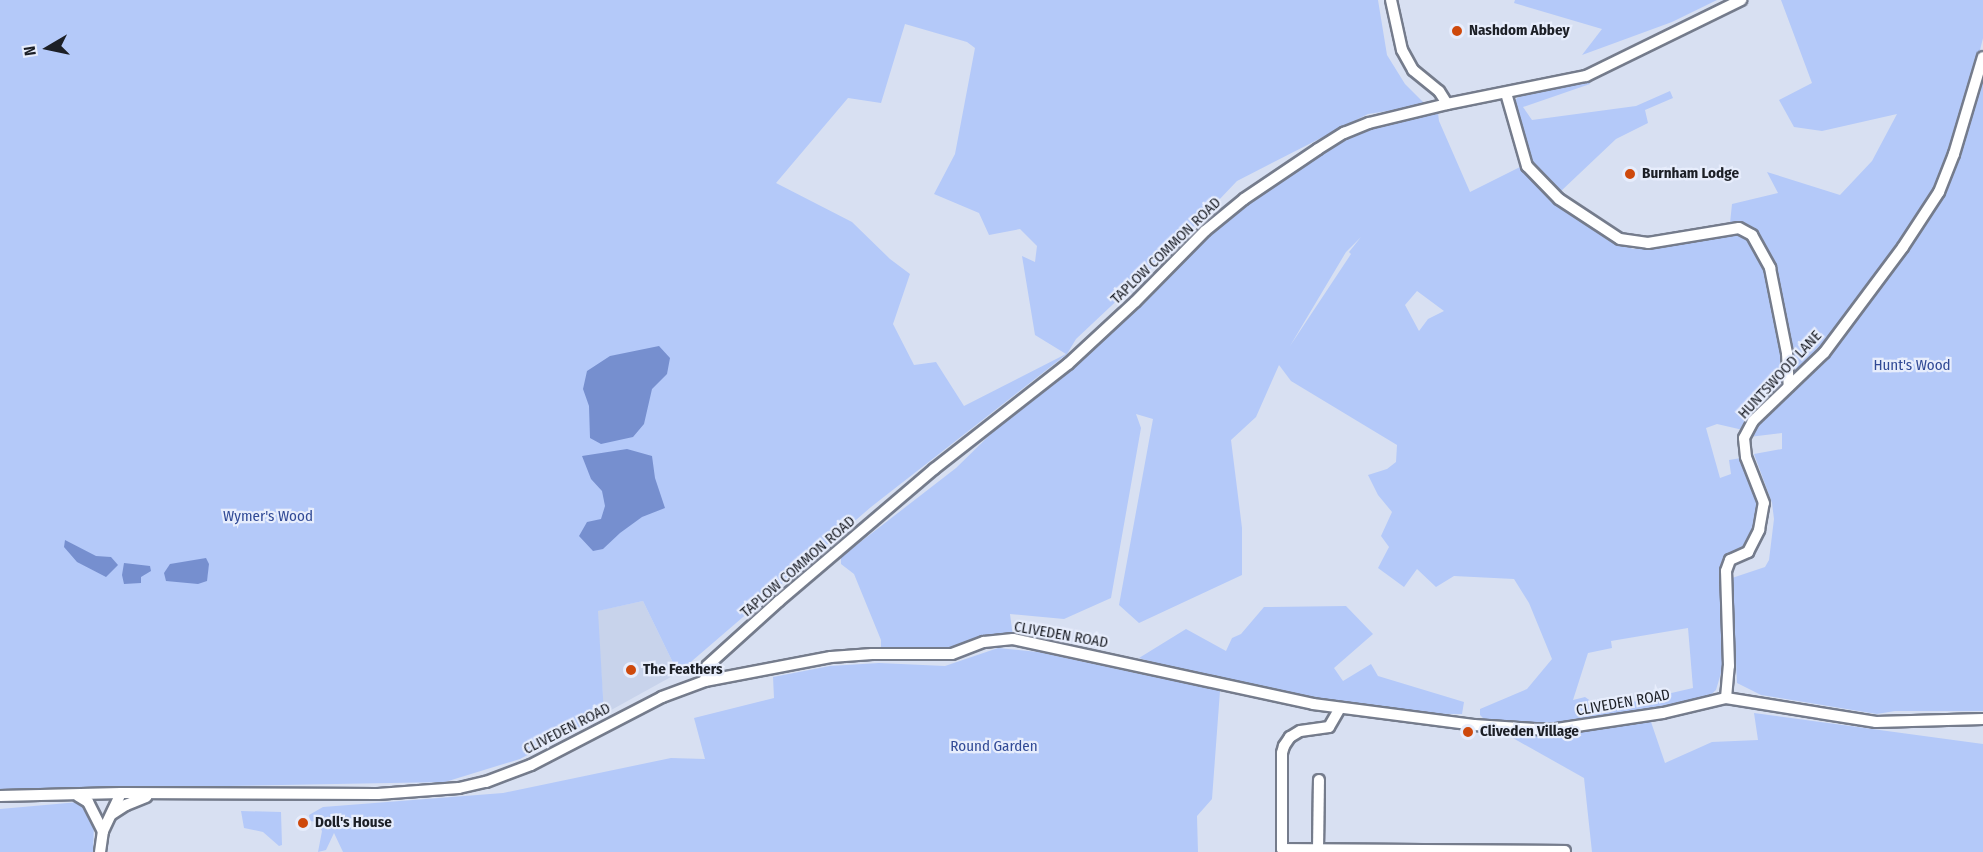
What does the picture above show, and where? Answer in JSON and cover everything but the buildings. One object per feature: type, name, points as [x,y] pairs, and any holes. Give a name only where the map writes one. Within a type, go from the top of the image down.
[{"type":"street","points":[[1391,0],[1402,50],[1413,70],[1439,91],[1447,104]]},
{"type":"street","name":"TAPLOW COMMON ROAD","points":[[705,681],[708,666],[779,602],[934,469],[1068,364],[1135,302],[1205,231],[1244,199],[1344,133],[1369,123],[1447,104],[1586,76],[1741,0]]},
{"type":"street","name":"HUNTSWOOD LANE","points":[[1726,699],[1729,666],[1726,571],[1730,560],[1748,552],[1759,530],[1764,503],[1746,457],[1744,438],[1754,421],[1824,353],[1847,324],[1903,247],[1939,192],[1954,154],[1983,57]]},
{"type":"street","points":[[1506,93],[1527,166],[1559,199],[1620,238],[1648,243],[1739,228],[1752,235],[1770,268],[1785,342],[1789,386]]},
{"type":"street","name":"CLIVEDEN ROAD","points":[[0,796],[378,794],[477,784],[531,765],[662,697],[705,681],[831,657],[872,654],[952,654],[984,642],[1013,639],[1340,708],[1474,725],[1550,730],[1663,713],[1726,699],[1876,722],[1983,720]]},
{"type":"street","points":[[1340,708],[1329,727],[1294,734],[1282,753],[1282,849],[1565,851]]},
{"type":"street","points":[[1318,850],[1319,780]]},
{"type":"street","points":[[100,852],[104,831],[122,794]]},
{"type":"street","points":[[110,816],[126,805],[152,795]]},
{"type":"street","points":[[78,796],[88,801],[104,831]]},
{"type":"shaded area","points":[[659,346],[670,358],[667,374],[652,389],[644,424],[633,437],[601,444],[590,438],[589,406],[583,389],[587,371],[610,356]]},
{"type":"shaded area","points":[[627,449],[652,456],[655,478],[665,508],[642,517],[603,549],[593,551],[579,536],[587,522],[601,519],[605,506],[602,491],[591,479],[582,456]]},
{"type":"shaded area","points":[[65,540],[96,556],[111,557],[118,565],[106,577],[77,562],[64,547]]},
{"type":"shaded area","points":[[206,558],[209,564],[207,581],[198,584],[166,581],[164,573],[170,564]]},
{"type":"shaded area","points":[[124,563],[150,566],[151,571],[141,577],[141,583],[124,584],[122,575]]},
{"type":"shaded area","points":[[643,601],[678,673],[604,714],[597,611]]},
{"type":"green space","name":"Wymer's Wood","points":[[0,0],[1378,0],[1387,55],[1405,84],[1426,105],[1368,114],[1237,181],[1176,245],[1076,339],[1067,354],[871,507],[678,673],[643,601],[598,611],[604,714],[520,759],[445,782],[0,790]],"holes":[[[905,24],[967,42],[975,48],[955,154],[934,194],[979,213],[989,235],[1020,229],[1037,246],[1035,262],[1022,256],[1035,335],[1066,354],[964,406],[936,362],[914,365],[893,324],[910,274],[890,259],[852,222],[776,183],[848,98],[881,103]]]},
{"type":"green space","points":[[1515,0],[1717,0],[1672,22],[1582,55],[1602,29],[1514,3]]},
{"type":"green space","points":[[1781,0],[1983,0],[1983,38],[1972,82],[1947,162],[1934,191],[1850,312],[1814,358],[1794,375],[1781,293],[1760,236],[1752,229],[1730,223],[1732,204],[1778,193],[1767,172],[1840,195],[1872,161],[1897,114],[1822,131],[1794,127],[1779,100],[1812,83]]},
{"type":"green space","name":"Hunt's Wood","points":[[1983,68],[1983,711],[1895,711],[1877,714],[1761,695],[1737,683],[1732,578],[1765,567],[1769,560],[1774,519],[1772,503],[1754,454],[1782,449],[1782,433],[1749,437],[1769,409],[1829,355],[1852,328],[1943,192]]},
{"type":"green space","points":[[1588,79],[1590,84],[1523,107],[1532,120],[1636,106],[1670,91],[1673,98],[1645,110],[1648,123],[1616,139],[1560,192],[1533,166],[1513,103],[1518,97],[1570,86]]},
{"type":"green space","points":[[1438,113],[1439,121],[1470,192],[1524,165],[1522,170],[1615,241],[1633,249],[1734,231],[1749,237],[1771,285],[1785,378],[1743,430],[1717,424],[1706,428],[1720,478],[1731,474],[1729,460],[1741,458],[1756,494],[1757,523],[1742,548],[1729,555],[1720,567],[1723,666],[1716,690],[1706,699],[1552,725],[1485,720],[1480,715],[1480,709],[1527,689],[1552,659],[1529,603],[1514,579],[1454,576],[1436,587],[1417,569],[1404,587],[1378,568],[1389,547],[1381,536],[1392,512],[1378,495],[1368,475],[1387,469],[1396,462],[1397,445],[1291,381],[1279,365],[1256,417],[1231,440],[1242,528],[1242,575],[1139,623],[1119,605],[1153,419],[1136,414],[1141,428],[1111,598],[1064,619],[1010,614],[1013,637],[942,650],[881,648],[881,640],[854,574],[841,564],[841,557],[956,468],[999,426],[1034,400],[1150,295],[1218,224],[1254,194],[1332,146],[1370,127]],"holes":[[[1361,237],[1349,252],[1351,254],[1290,346],[1346,252]],[[1417,291],[1444,311],[1428,319],[1419,331],[1405,305]],[[1688,628],[1693,688],[1602,709],[1585,697],[1573,700],[1588,653],[1612,648],[1611,641]]]},
{"type":"green space","points":[[1346,606],[1373,634],[1334,668],[1343,681],[1371,664],[1378,676],[1464,702],[1462,714],[1330,713],[1306,709],[1139,658],[1186,629],[1226,651],[1232,638],[1241,634],[1264,607]]},
{"type":"green space","name":"Round Garden","points":[[998,648],[1038,652],[1220,691],[1212,799],[1197,816],[1198,852],[343,852],[334,833],[326,850],[318,852],[322,831],[317,822],[310,821],[309,815],[323,807],[503,793],[671,758],[705,759],[694,718],[774,698],[773,677],[830,666],[879,663],[945,666]]},
{"type":"green space","points":[[1754,713],[1983,744],[1983,852],[1592,852],[1584,778],[1504,733],[1553,734],[1650,719],[1665,763],[1712,742],[1758,740]]},
{"type":"green space","points":[[79,802],[86,808],[94,824],[93,852],[0,852],[0,809]]},
{"type":"green space","points":[[241,811],[281,812],[282,845],[279,846],[263,832],[244,828]]},
{"type":"place","name":"Nashdom Abbey","points":[[1457,31]]},
{"type":"place","name":"Burnham Lodge","points":[[1630,174]]},
{"type":"place","name":"The Feathers","points":[[631,670]]},
{"type":"place","name":"Cliveden Village","points":[[1468,732]]},
{"type":"place","name":"Doll's House","points":[[303,823]]}]
